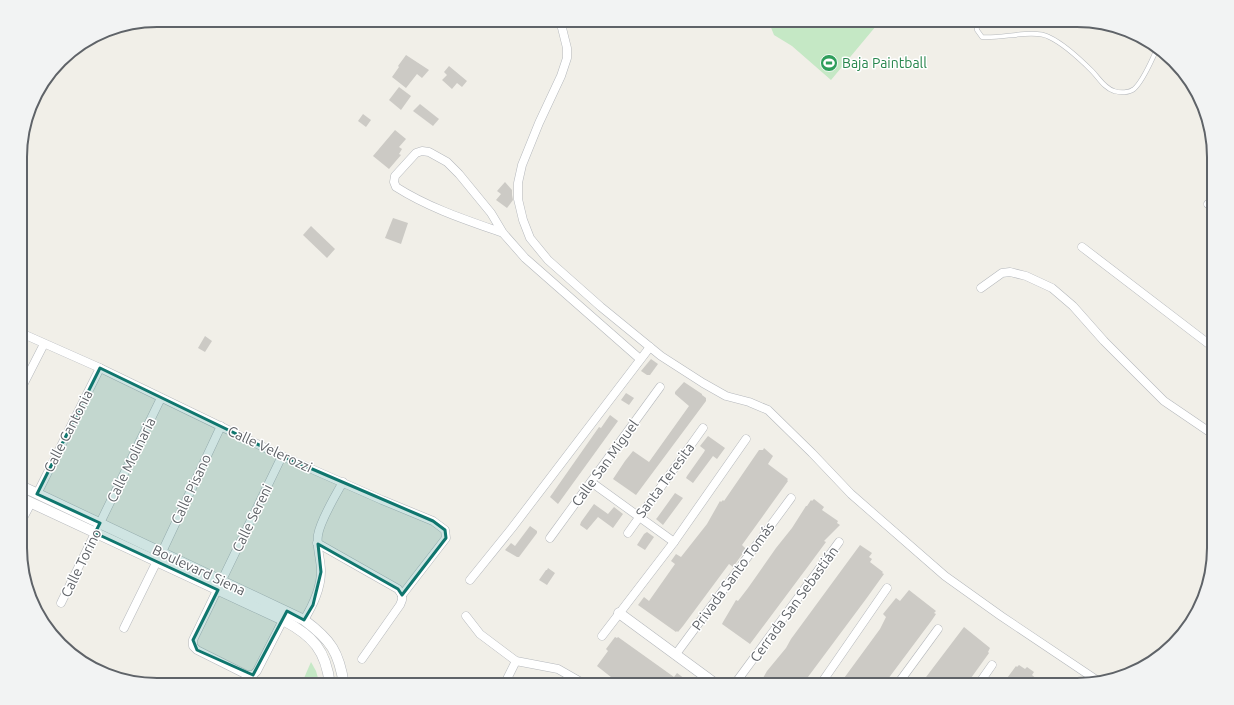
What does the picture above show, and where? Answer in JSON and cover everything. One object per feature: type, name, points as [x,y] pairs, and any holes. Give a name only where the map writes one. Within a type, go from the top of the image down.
[{"type":"street","points":[[562,27],[567,48],[567,58],[561,76],[539,123],[522,165],[518,183],[518,199],[523,220],[530,238],[548,260],[601,307],[661,356],[726,396],[749,402],[768,410],[851,494],[945,576],[1001,616],[1092,677]]},
{"type":"street","points":[[503,233],[443,212],[423,203],[396,187],[394,182],[395,176],[416,153],[422,151],[447,162],[491,212],[503,233],[526,258],[640,359]]},
{"type":"street","points":[[1082,247],[1207,343]]},
{"type":"street","points":[[981,288],[1002,273],[1010,272],[1026,276],[1052,288],[1073,306],[1104,341],[1164,401],[1207,430]]},
{"type":"street","name":"Calle Velerozzi","points":[[27,336],[100,368],[282,456],[433,521],[445,530],[446,538],[402,595],[400,605],[362,659]]},
{"type":"street","points":[[27,377],[44,344]]},
{"type":"street","points":[[470,580],[512,528],[650,347]]},
{"type":"street","name":"Calle Cantonia","points":[[37,494],[100,368]]},
{"type":"street","name":"Calle San Miguel","points":[[550,538],[660,387]]},
{"type":"street","name":"Calle Molinaria","points":[[100,523],[161,398]]},
{"type":"street","name":"Calle Pisano","points":[[162,552],[220,426]]},
{"type":"street","name":"Santa Teresita","points":[[628,532],[703,428]]},
{"type":"street","points":[[602,636],[674,542],[746,439]]},
{"type":"street","name":"Calle Sereni","points":[[282,456],[194,640],[193,646],[197,650],[247,675],[253,675],[257,671],[285,616]]},
{"type":"street","points":[[304,620],[319,591],[321,572],[317,543],[318,532],[343,482]]},
{"type":"street","points":[[591,482],[674,542]]},
{"type":"street","name":"Boulevard Siena","points":[[27,489],[162,552],[220,586]]},
{"type":"street","name":"Privada Santo Tomás","points":[[676,654],[791,498]]},
{"type":"street","name":"Boulevard Siena","points":[[27,501],[156,561],[220,586],[285,616],[304,620],[320,631],[335,650],[341,666],[343,678]]},
{"type":"street","points":[[27,511],[31,503]]},
{"type":"street","name":"Calle Torino","points":[[61,604],[100,523]]},
{"type":"street","name":"Cerrada San Sebastián","points":[[739,678],[839,542]]},
{"type":"street","points":[[317,543],[398,589],[402,595]]},
{"type":"street","points":[[124,628],[156,561]]},
{"type":"street","points":[[825,678],[887,588]]},
{"type":"street","points":[[619,613],[708,678]]},
{"type":"street","name":"Boulevard Siena","points":[[285,616],[313,641],[323,655],[329,678]]},
{"type":"street","points":[[466,616],[480,634],[516,661],[558,669],[574,678]]},
{"type":"street","points":[[902,678],[938,629]]},
{"type":"street","points":[[508,678],[516,661]]},
{"type":"street","points":[[983,678],[992,664]]},
{"type":"lane","points":[[977,27],[982,37],[992,38],[1036,34],[1047,36],[1058,43],[1092,71],[1107,87],[1114,91],[1126,93],[1133,90],[1138,84],[1155,53]]},
{"type":"highlighted area","points":[[100,368],[282,456],[433,521],[445,530],[446,538],[402,595],[398,589],[318,544],[321,572],[313,605],[304,620],[287,611],[253,675],[197,650],[193,640],[218,590],[95,533],[100,523],[37,494]]},
{"type":"green space","name":"Baja Paintball","points":[[771,27],[875,27],[831,80],[792,46],[774,35]]},
{"type":"green space","points":[[311,662],[318,678],[304,678]]},
{"type":"building","points":[[406,55],[429,70],[422,78],[417,74],[406,88],[392,77]]},
{"type":"building","points":[[449,66],[467,81],[462,87],[457,83],[452,89],[442,80],[447,75],[444,72]]},
{"type":"building","points":[[399,87],[411,96],[401,110],[389,100]]},
{"type":"building","points":[[420,104],[439,119],[433,126],[413,111]]},
{"type":"building","points":[[363,114],[371,120],[366,127],[358,121]]},
{"type":"building","points":[[395,130],[406,139],[399,147],[402,149],[399,154],[401,155],[389,169],[373,156]]},
{"type":"building","points":[[505,182],[512,190],[513,200],[507,208],[496,200],[501,194],[497,191]]},
{"type":"building","points":[[393,218],[408,223],[401,244],[385,238]]},
{"type":"building","points":[[311,226],[335,249],[327,258],[303,235]]},
{"type":"building","points":[[205,336],[212,341],[205,352],[198,348]]},
{"type":"building","points":[[651,359],[658,364],[650,375],[647,375],[641,371]]},
{"type":"building","points":[[684,382],[702,394],[706,398],[706,401],[636,495],[613,479],[633,451],[649,462],[689,406],[675,394]]},
{"type":"building","points":[[626,393],[634,398],[629,405],[621,400]]},
{"type":"building","points":[[610,415],[618,421],[558,504],[550,497],[599,427],[601,428]]},
{"type":"building","points":[[708,436],[725,448],[717,459],[713,456],[693,483],[686,478],[704,452],[705,450],[700,446]]},
{"type":"building","points":[[764,448],[773,456],[768,464],[788,479],[788,481],[742,545],[746,549],[733,567],[729,564],[683,626],[678,632],[676,632],[638,605],[644,597],[649,601],[675,564],[671,561],[676,554],[681,557],[707,524],[720,501],[724,501],[759,450],[763,450]]},
{"type":"building","points":[[675,493],[683,498],[663,525],[656,519]]},
{"type":"building","points":[[814,499],[824,507],[822,510],[838,521],[837,523],[840,525],[824,541],[826,542],[750,644],[722,624],[736,600],[738,601],[792,528],[806,506],[811,500],[812,501]]},
{"type":"building","points":[[594,504],[608,514],[614,507],[623,514],[613,528],[598,517],[587,530],[580,525]]},
{"type":"building","points":[[530,526],[537,531],[537,533],[519,557],[505,550],[511,543],[515,546]]},
{"type":"building","points":[[647,532],[654,537],[645,550],[637,545]]},
{"type":"building","points":[[860,545],[872,553],[869,557],[872,559],[870,562],[884,574],[807,678],[763,678]]},
{"type":"building","points":[[548,568],[555,573],[547,585],[539,580]]},
{"type":"building","points":[[909,590],[936,611],[934,613],[936,614],[889,678],[844,678],[880,629],[886,617],[883,614],[896,598],[900,601]]},
{"type":"building","points":[[964,627],[990,648],[989,653],[971,678],[925,678]]},
{"type":"building","points":[[615,637],[618,637],[674,677],[677,673],[684,678],[612,678],[597,666],[608,651],[606,649]]},
{"type":"building","points":[[1019,665],[1025,669],[1027,667],[1034,672],[1032,675],[1036,678],[1007,678],[1016,666],[1017,667]]},
{"type":"place","name":"Baja Paintball","points":[[829,63]]}]
